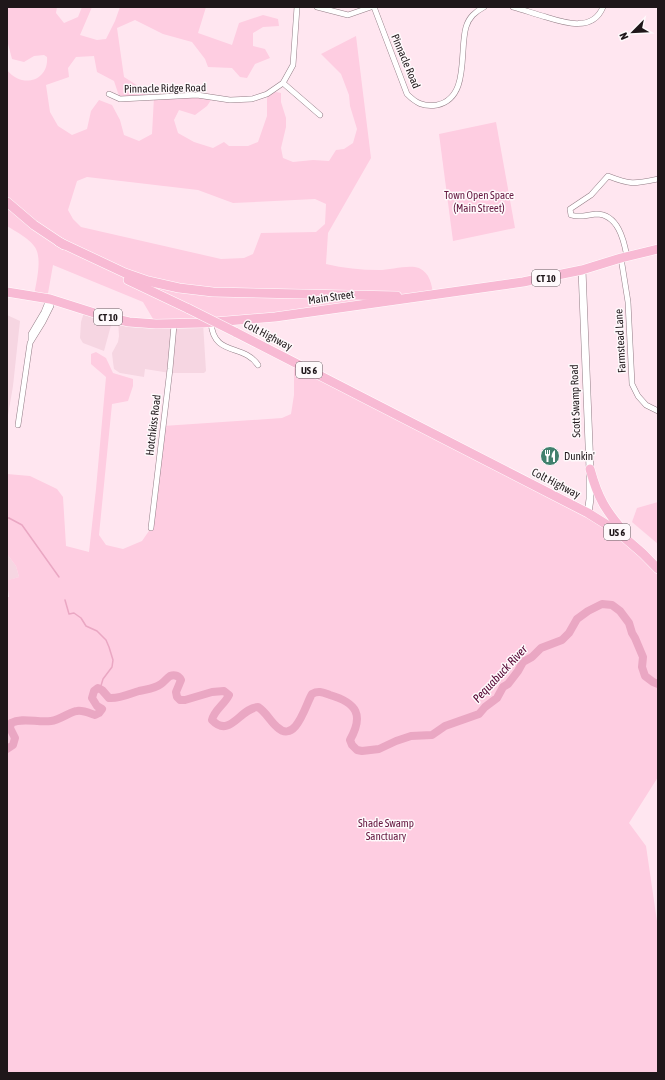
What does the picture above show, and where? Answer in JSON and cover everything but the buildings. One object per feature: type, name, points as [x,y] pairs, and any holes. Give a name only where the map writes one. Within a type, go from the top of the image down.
[{"type":"highway","name":"Colt Highway","points":[[7,202],[34,225],[59,242],[100,266],[190,309],[588,513]]},
{"type":"highway","points":[[59,242],[103,264],[136,277],[159,284],[190,290],[213,292],[355,295],[433,295]]},
{"type":"highway","name":"Main Street","points":[[7,292],[50,299],[118,320],[142,324],[174,325],[211,323],[275,317],[523,282],[582,270],[624,257],[658,249]]},
{"type":"highway","points":[[590,469],[598,496],[606,510],[644,555]]},
{"type":"highway","name":"US 6","points":[[588,513],[620,535],[658,569]]},
{"type":"main road","name":"Scott Swamp Road","points":[[582,270],[590,469],[590,499],[588,513]]},
{"type":"street","name":"Pinnacle Ridge Road","points":[[110,94],[120,99],[198,95],[230,100],[252,99],[267,94],[283,82],[293,65],[297,7]]},
{"type":"street","name":"Pinnacle Road","points":[[317,7],[348,15],[372,7],[407,94],[417,103],[429,106],[442,104],[454,96],[460,83],[466,27],[471,15],[484,7]]},
{"type":"street","points":[[513,7],[569,24],[584,23],[594,19],[599,15],[603,7]]},
{"type":"street","points":[[283,82],[320,115]]},
{"type":"street","name":"Farmstead Lane","points":[[658,179],[639,183],[628,183],[608,176],[591,194],[570,209],[570,215],[577,217],[597,214],[608,218],[618,226],[623,238],[632,384],[638,396],[646,405],[658,411]]},
{"type":"street","points":[[18,425],[31,340],[44,322],[51,306],[50,299]]},
{"type":"street","points":[[211,323],[216,341],[248,356],[258,365]]},
{"type":"street","name":"Hotchkiss Road","points":[[151,528],[174,325]]},
{"type":"shaded area","points":[[85,309],[113,318],[104,351],[83,343],[80,338],[81,322]]},
{"type":"shaded area","points":[[7,315],[20,321],[13,386],[7,421]]},
{"type":"shaded area","points":[[118,320],[203,323],[206,371],[204,373],[170,373],[145,369],[144,377],[120,373],[114,369],[112,353],[118,342]]},
{"type":"shaded area","points":[[7,554],[16,566],[19,577],[7,582]]},
{"type":"green space","points":[[7,7],[57,7],[56,13],[64,23],[78,17],[82,7],[92,7],[80,35],[97,40],[106,39],[120,7],[206,7],[198,33],[232,45],[239,23],[263,15],[278,19],[279,26],[263,27],[253,33],[253,46],[265,49],[270,58],[255,64],[247,78],[240,77],[232,68],[208,67],[205,59],[192,42],[163,34],[135,20],[117,28],[124,77],[143,89],[147,97],[120,99],[114,81],[97,72],[94,56],[76,57],[68,68],[69,77],[46,85],[50,112],[58,126],[72,135],[87,129],[91,111],[99,100],[112,105],[120,120],[124,135],[139,141],[152,134],[154,97],[213,97],[207,106],[195,115],[179,110],[174,120],[178,133],[194,142],[213,148],[224,142],[229,146],[248,146],[258,142],[267,116],[267,94],[276,92],[281,93],[281,102],[286,118],[286,127],[281,148],[283,158],[293,162],[313,160],[329,161],[336,150],[344,149],[353,143],[357,129],[350,106],[349,95],[341,74],[321,54],[356,36],[371,158],[328,233],[326,264],[366,270],[410,267],[419,268],[428,276],[433,295],[369,304],[156,324],[143,302],[53,265],[47,299],[34,296],[39,266],[38,254],[34,246],[27,239],[7,226],[7,70],[13,76],[20,79],[27,81],[33,80],[44,72],[47,57],[44,55],[34,56],[24,62],[12,59],[7,40]],"holes":[[[87,177],[198,190],[233,203],[315,199],[326,204],[325,224],[316,232],[261,233],[253,254],[244,258],[221,259],[81,227],[73,219],[68,210],[77,181]]]},
{"type":"green space","name":"Town Open Space (Main Street)","points":[[496,122],[515,228],[453,241],[439,134]]},
{"type":"green space","name":"Shade Swamp Sanctuary","points":[[96,352],[106,358],[113,373],[133,379],[133,386],[128,401],[112,404],[99,535],[106,545],[123,549],[142,541],[151,528],[163,426],[282,418],[291,414],[294,395],[294,362],[588,513],[658,569],[658,777],[629,823],[646,846],[658,928],[658,1073],[7,1073],[7,597],[9,597],[7,582],[8,580],[19,577],[16,566],[7,554],[7,474],[30,476],[57,489],[63,497],[66,546],[89,552],[106,377],[91,364],[91,354]]},
{"type":"green space","points":[[658,502],[658,544],[632,522],[637,508]]},
{"type":"waterway","points":[[7,518],[22,525],[59,577]]},
{"type":"waterway","points":[[65,600],[69,614],[74,613],[81,618],[86,626],[97,631],[106,640],[109,647],[113,660],[112,667],[103,679],[100,689]]},
{"type":"waterway","name":"Pequabuck River","points":[[7,749],[13,745],[15,738],[10,728],[11,723],[15,721],[51,721],[77,711],[84,711],[95,715],[102,709],[97,706],[92,698],[94,691],[98,688],[102,690],[109,698],[117,698],[156,687],[170,676],[174,675],[178,676],[181,680],[176,692],[177,697],[180,700],[185,700],[212,692],[224,691],[229,695],[215,713],[212,720],[218,725],[224,726],[235,721],[246,712],[258,707],[277,727],[284,731],[290,731],[299,721],[312,694],[321,692],[339,698],[352,706],[357,717],[357,724],[350,740],[352,745],[357,750],[362,751],[379,749],[411,736],[432,735],[445,726],[479,714],[485,707],[497,698],[503,687],[508,684],[523,662],[532,657],[541,648],[562,640],[569,633],[577,619],[588,611],[602,604],[612,605],[620,611],[629,623],[643,657],[642,667],[645,676],[658,684]]},
{"type":"place","name":"Dunkin'","points":[[550,456]]}]
